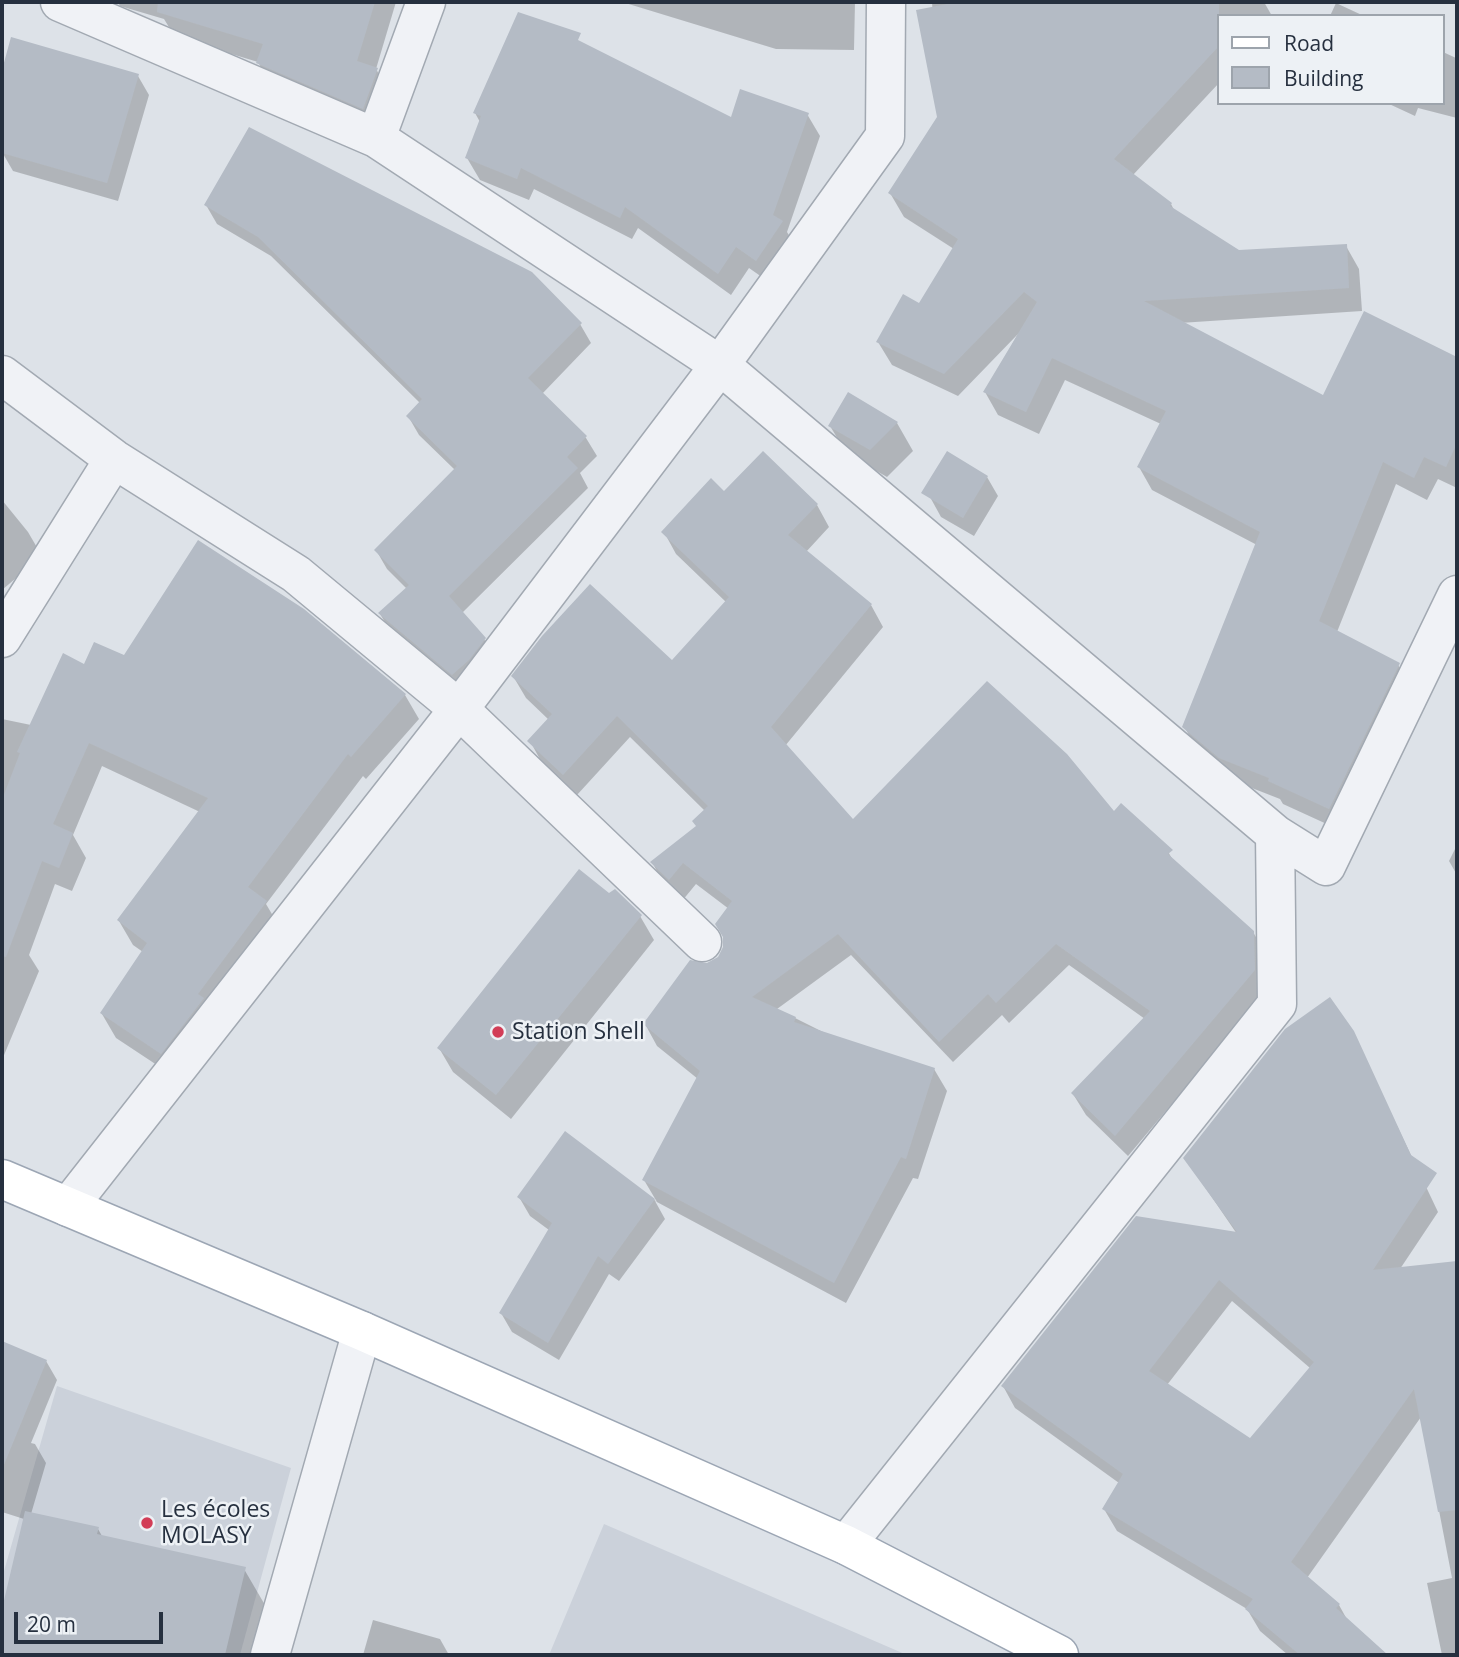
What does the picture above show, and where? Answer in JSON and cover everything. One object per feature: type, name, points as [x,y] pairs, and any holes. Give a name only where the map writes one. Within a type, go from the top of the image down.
[{"type":"main road","points":[[2,1179],[362,1331],[846,1545],[1059,1655]]},
{"type":"street","points":[[60,2],[376,138],[720,365],[1275,834],[1326,866],[1457,595]]},
{"type":"street","points":[[376,138],[426,2]]},
{"type":"street","points":[[68,1207],[459,709],[720,365],[885,136],[886,2]]},
{"type":"street","points":[[2,375],[114,459],[296,575],[459,709],[702,942]]},
{"type":"street","points":[[2,638],[114,459]]},
{"type":"street","points":[[846,1545],[1277,1004],[1275,834]]},
{"type":"street","points":[[270,1655],[362,1331]]},
{"type":"shaded area","name":"Les écoles MOLASY","points":[[57,1386],[291,1468],[240,1655],[2,1655],[2,1578]]},
{"type":"shaded area","points":[[604,1524],[907,1655],[549,1655]]},
{"type":"building","points":[[158,2],[375,2],[357,61],[378,68],[363,109],[256,63],[263,44],[157,12]]},
{"type":"building","points":[[958,2],[1219,2],[1218,47],[1114,159],[1172,203],[1170,206],[1239,250],[1347,244],[1349,288],[1144,301],[1323,395],[1364,311],[1457,357],[1457,443],[1446,467],[1424,457],[1414,478],[1383,462],[1319,621],[1400,663],[1329,809],[1268,781],[1269,778],[1219,758],[1182,727],[1260,532],[1137,467],[1166,411],[1052,358],[1026,412],[983,392],[1037,302],[1024,292],[944,374],[876,342],[903,294],[919,303],[958,239],[888,193],[937,117],[916,10]]},
{"type":"building","points":[[518,12],[581,33],[578,40],[731,117],[740,89],[809,113],[773,215],[783,221],[756,261],[736,247],[718,274],[625,207],[620,218],[521,168],[517,179],[465,158],[481,116],[473,113]]},
{"type":"building","points":[[11,37],[139,74],[107,183],[2,153],[2,70]]},
{"type":"building","points":[[249,127],[532,272],[582,323],[528,378],[587,436],[567,457],[578,468],[449,596],[486,638],[469,660],[452,675],[378,613],[409,585],[374,550],[457,466],[406,416],[422,399],[258,237],[204,205]]},
{"type":"building","points":[[848,392],[898,422],[870,450],[828,426]]},
{"type":"building","points":[[763,451],[818,504],[788,535],[872,604],[771,727],[853,819],[987,681],[1067,754],[1114,811],[1121,803],[1173,850],[1168,854],[1254,931],[1255,970],[1115,1136],[1071,1093],[1150,1011],[1056,944],[996,1003],[988,994],[939,1042],[838,934],[752,997],[796,1017],[794,1022],[935,1068],[906,1159],[901,1157],[834,1283],[642,1180],[700,1071],[643,1024],[690,960],[707,963],[718,957],[723,947],[723,937],[715,924],[732,901],[683,863],[669,880],[650,862],[696,826],[692,821],[708,806],[617,716],[563,775],[527,741],[552,714],[511,676],[542,636],[590,584],[672,660],[729,597],[661,532],[711,478],[724,491]]},
{"type":"building","points":[[947,451],[988,476],[963,518],[921,493]]},
{"type":"building","points":[[198,540],[304,609],[406,694],[351,757],[348,754],[248,887],[267,901],[198,994],[204,998],[161,1054],[100,1013],[147,943],[117,920],[208,798],[89,743],[53,824],[73,833],[59,868],[42,861],[6,957],[2,956],[2,800],[20,753],[17,752],[63,653],[84,664],[94,642],[124,655]]},
{"type":"building","points":[[579,869],[609,893],[615,889],[642,915],[496,1095],[437,1048]]},
{"type":"building","points":[[1330,997],[1354,1031],[1411,1155],[1437,1173],[1373,1270],[1457,1261],[1457,1510],[1438,1512],[1414,1389],[1291,1562],[1340,1604],[1336,1608],[1388,1655],[1300,1655],[1245,1609],[1253,1599],[1102,1509],[1123,1474],[1001,1386],[1136,1216],[1237,1232],[1183,1158],[1285,1029]],"holes":[[[1219,1280],[1314,1362],[1250,1438],[1149,1371]]]},
{"type":"building","points":[[565,1131],[655,1199],[608,1264],[598,1256],[548,1343],[499,1313],[552,1223],[517,1197]]},
{"type":"building","points":[[2,1341],[47,1360],[3,1467],[2,1466]]},
{"type":"building","points":[[25,1511],[99,1527],[97,1534],[246,1567],[225,1655],[2,1655],[2,1609]]},
{"type":"place","name":"Station Shell","points":[[498,1032]]},
{"type":"place","name":"Les écoles MOLASY","points":[[147,1523]]}]
